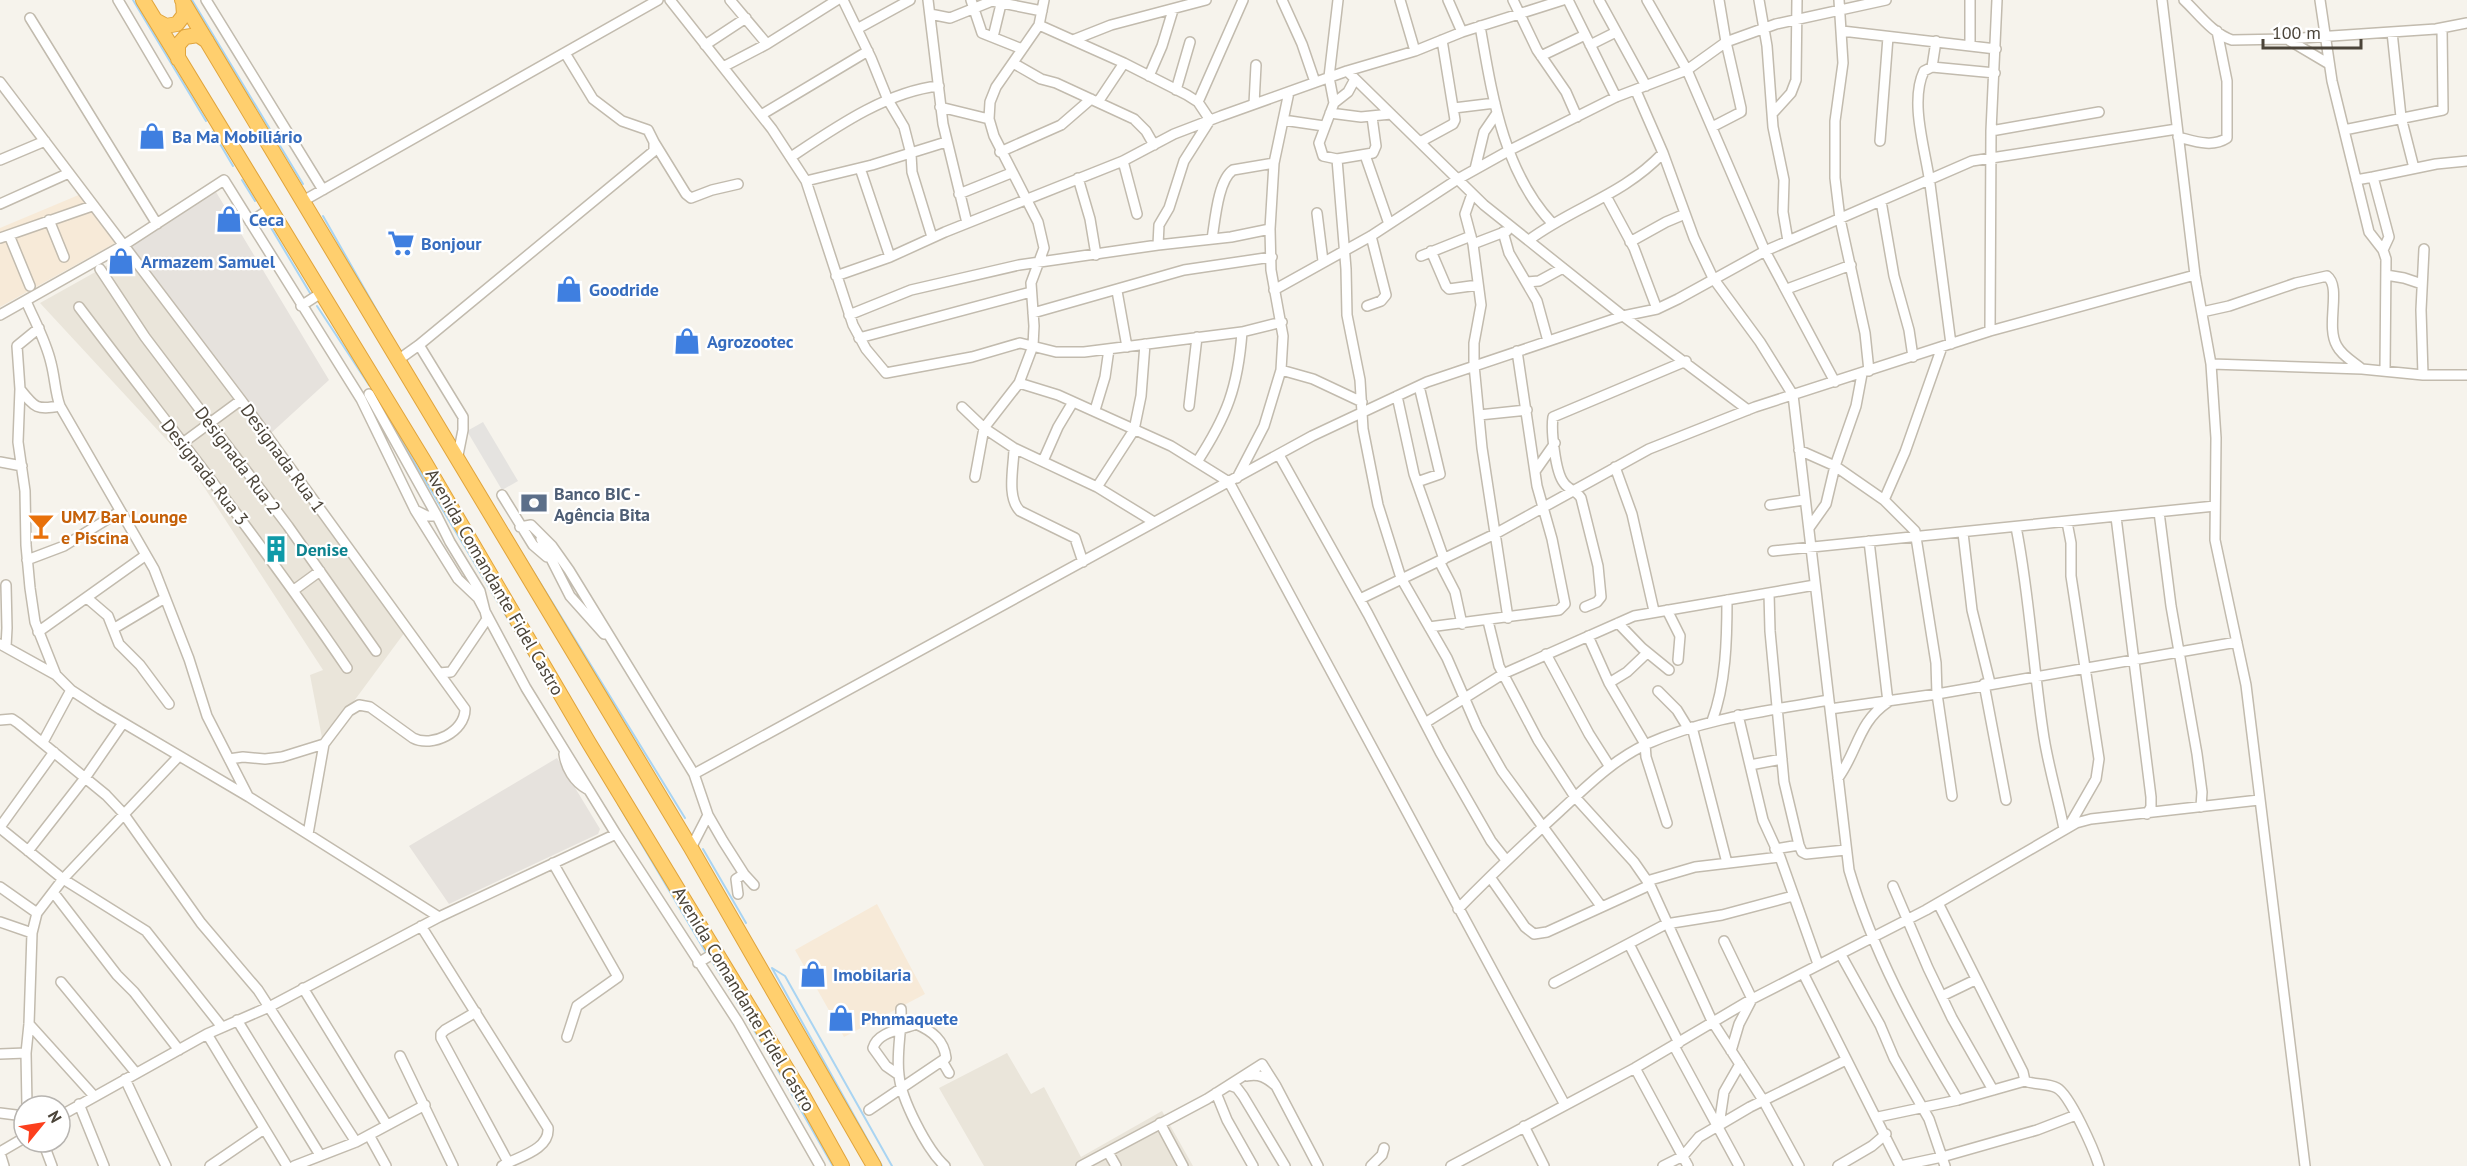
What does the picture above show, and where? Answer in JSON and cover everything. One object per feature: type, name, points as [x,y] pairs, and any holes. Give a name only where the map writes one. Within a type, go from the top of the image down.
[{"type":"highway","name":"Avenida Comandante Fidel Castro","points":[[143,0],[321,293],[370,394],[590,743],[802,1094],[842,1166]]},
{"type":"highway","name":"Avenida Comandante Fidel Castro","points":[[182,0],[691,848],[874,1166]]},
{"type":"highway","points":[[154,18],[166,26],[177,24],[185,12],[182,0]]},
{"type":"highway","points":[[179,61],[177,48],[185,37],[198,35],[209,43]]},
{"type":"street","points":[[118,0],[167,83]]},
{"type":"street","points":[[206,0],[323,190]]},
{"type":"street","points":[[303,201],[658,0]]},
{"type":"street","points":[[670,0],[761,115],[807,181],[849,315],[860,338],[882,370],[890,374],[972,357],[1020,343],[1056,352],[1109,349],[1242,332],[1282,322]]},
{"type":"street","points":[[730,0],[766,44]]},
{"type":"street","points":[[723,67],[766,44],[837,0]]},
{"type":"street","points":[[843,0],[868,51],[888,100],[904,127],[911,154],[912,172],[932,237]]},
{"type":"street","points":[[857,29],[910,0]]},
{"type":"street","points":[[928,0],[946,142],[967,223]]},
{"type":"street","points":[[975,477],[984,428],[1019,383],[1033,346],[1031,292],[1033,275],[1044,248],[1042,232],[1000,152],[989,119],[990,102],[996,87],[1039,25],[1044,0]]},
{"type":"street","points":[[1073,40],[1111,25],[1173,10],[1185,3],[1206,0]]},
{"type":"street","points":[[1198,102],[1243,0]]},
{"type":"street","points":[[1282,0],[1302,44],[1315,82]]},
{"type":"street","points":[[1334,103],[1329,77],[1338,0]]},
{"type":"street","points":[[1400,0],[1416,51]]},
{"type":"street","points":[[1449,0],[1462,32]]},
{"type":"street","points":[[1514,0],[1541,56],[1566,92],[1577,117]]},
{"type":"street","points":[[836,276],[890,257],[932,237],[1123,161],[1174,134],[1210,120],[1329,77],[1416,51],[1462,32],[1563,0]]},
{"type":"street","points":[[1568,0],[1616,97]]},
{"type":"street","points":[[1599,0],[1646,86]]},
{"type":"street","points":[[1647,0],[1687,70],[1765,251],[1835,382]]},
{"type":"street","points":[[1712,127],[1741,112],[1719,0]]},
{"type":"street","points":[[1759,0],[1767,46],[1774,138],[1782,170],[1783,213],[1788,241]]},
{"type":"street","points":[[1772,114],[1795,87],[1797,0]]},
{"type":"street","points":[[1809,528],[1826,504],[1835,466],[1866,373],[1865,333],[1840,219],[1834,158],[1835,121],[1843,63],[1839,0]]},
{"type":"street","points":[[1274,290],[1371,236],[1475,169],[1616,97],[1687,70],[1726,42],[1798,19],[1886,0]]},
{"type":"street","points":[[1970,0],[1970,45]]},
{"type":"street","points":[[1990,331],[1991,131],[1997,0]]},
{"type":"street","points":[[2162,0],[2195,275],[2211,364],[2216,438],[2215,540],[2246,685],[2305,1166]]},
{"type":"street","points":[[2184,0],[2217,32],[2232,39],[2287,39],[2392,32],[2442,28],[2467,23]]},
{"type":"street","points":[[2320,0],[2329,64],[2369,232],[2383,250],[2386,275],[2385,371]]},
{"type":"street","points":[[930,14],[950,18],[972,4],[992,1],[1042,11]]},
{"type":"street","points":[[993,37],[1002,2]]},
{"type":"street","points":[[972,4],[982,33],[1022,49]]},
{"type":"street","points":[[1149,76],[1162,46],[1173,10]]},
{"type":"street","points":[[30,18],[157,224]]},
{"type":"street","points":[[705,45],[746,18]]},
{"type":"street","points":[[1039,25],[1124,63],[1198,102],[1210,120]]},
{"type":"street","points":[[1480,26],[1496,108],[1510,150],[1532,199],[1552,223]]},
{"type":"street","points":[[2344,130],[2401,117],[2441,111],[2444,108],[2442,28]]},
{"type":"street","points":[[1842,31],[1996,49]]},
{"type":"street","points":[[1590,45],[1616,32]]},
{"type":"street","points":[[694,774],[1279,455],[1362,407],[1517,351],[1623,316],[1657,309],[1765,251],[1972,161],[2178,133],[2202,143],[2216,143],[2227,138],[2227,81],[2217,32]]},
{"type":"street","points":[[2392,32],[2401,117],[2414,168]]},
{"type":"street","points":[[1541,56],[1585,35]]},
{"type":"street","points":[[1880,141],[1888,37]]},
{"type":"street","points":[[2287,39],[2329,64]]},
{"type":"street","points":[[1420,142],[1453,124],[1455,120],[1442,40]]},
{"type":"street","points":[[1932,67],[1936,41]]},
{"type":"street","points":[[1176,90],[1190,42]]},
{"type":"street","points":[[761,115],[868,51]]},
{"type":"street","points":[[565,52],[589,95],[617,118],[648,130],[686,194],[691,198],[718,188],[738,184]]},
{"type":"street","points":[[1013,63],[1041,79],[1095,101],[1139,123],[1154,145]]},
{"type":"street","points":[[1000,152],[1061,125],[1095,101],[1124,63]]},
{"type":"street","points":[[1254,104],[1256,65]]},
{"type":"street","points":[[1884,500],[1947,346],[1929,180],[1920,131],[1918,106],[1921,76],[1924,71],[1932,67],[1995,73]]},
{"type":"street","points":[[1347,71],[1472,194],[1623,316],[1686,361],[1748,410]]},
{"type":"street","points":[[1355,79],[1348,92],[1334,103],[1324,126],[1319,143],[1323,156],[1337,159],[1373,153],[1376,146],[1372,117]]},
{"type":"street","name":"Designada Rua 1","points":[[0,82],[4,95],[45,141],[241,400],[465,709],[465,717],[459,726],[433,742],[421,742],[370,707],[362,705],[349,711],[324,744]]},
{"type":"street","points":[[791,157],[888,100],[939,86]]},
{"type":"street","points":[[1636,90],[1713,278],[1765,350],[1793,395],[1849,870],[1872,939],[1921,1038],[1958,1100]]},
{"type":"street","points":[[1233,480],[1264,426],[1281,370],[1282,322],[1274,290],[1270,230],[1274,163],[1289,92]]},
{"type":"street","points":[[940,107],[989,119]]},
{"type":"street","points":[[1454,108],[1496,108]]},
{"type":"street","points":[[1475,169],[1484,132],[1496,108]]},
{"type":"street","points":[[1991,131],[2099,111]]},
{"type":"street","points":[[1330,113],[1372,117],[1391,114]]},
{"type":"street","points":[[1158,244],[1160,225],[1169,208],[1184,161],[1210,120]]},
{"type":"street","points":[[1283,120],[1324,126]]},
{"type":"street","points":[[2,157],[45,141]]},
{"type":"street","points":[[398,360],[652,154],[654,142]]},
{"type":"street","points":[[807,181],[911,154],[946,142]]},
{"type":"street","points":[[1529,240],[1552,223],[1627,185],[1663,153]]},
{"type":"street","points":[[1365,155],[1389,224]]},
{"type":"street","points":[[1337,159],[1345,251],[1347,315],[1360,381],[1363,429],[1373,482],[1401,578],[1447,657],[1477,727],[1502,771],[1601,906]]},
{"type":"street","points":[[1123,161],[1137,214]]},
{"type":"street","points":[[2356,180],[2414,168],[2467,161]]},
{"type":"street","points":[[1212,239],[1223,183],[1228,173],[1233,170],[1274,163]]},
{"type":"street","points":[[860,168],[890,257]]},
{"type":"street","points":[[0,204],[69,172]]},
{"type":"street","points":[[959,194],[1011,173]]},
{"type":"street","points":[[2373,177],[2389,237],[2383,250]]},
{"type":"street","points":[[1078,178],[1090,219],[1096,255]]},
{"type":"street","points":[[0,316],[124,245],[224,180],[301,306],[370,394],[453,548],[480,591],[488,619]]},
{"type":"street","points":[[1472,194],[1465,209],[1472,240],[1481,305],[1474,343],[1474,366],[1508,618]]},
{"type":"street","points":[[1606,196],[1630,242],[1657,309]]},
{"type":"street","points":[[1881,201],[1894,276],[1905,312],[1913,357]]},
{"type":"street","points":[[30,286],[4,237],[92,206]]},
{"type":"street","points":[[250,222],[270,209]]},
{"type":"street","points":[[1317,213],[1323,261]]},
{"type":"street","points":[[1630,242],[1685,214]]},
{"type":"street","points":[[49,220],[64,257]]},
{"type":"street","points":[[1422,256],[1431,251],[1515,229]]},
{"type":"street","points":[[849,315],[919,288],[1007,267],[1270,230]]},
{"type":"street","points":[[1503,232],[1509,253],[1537,301],[1548,341]]},
{"type":"street","points":[[1367,306],[1381,301],[1386,295],[1371,236]]},
{"type":"street","points":[[2423,375],[2424,249]]},
{"type":"street","points":[[1431,251],[1449,289],[1478,285]]},
{"type":"street","points":[[1033,313],[1117,291],[1184,270],[1272,257]]},
{"type":"street","points":[[1787,289],[1851,265]]},
{"type":"street","points":[[1527,282],[1539,281],[1563,268]]},
{"type":"street","name":"Designada Rua 2","points":[[100,269],[145,337],[211,422],[376,651]]},
{"type":"street","points":[[1360,599],[1495,534],[1649,449],[1748,410],[1990,331],[2195,275]]},
{"type":"street","points":[[2386,275],[2404,278],[2422,285]]},
{"type":"street","points":[[2202,312],[2229,306],[2296,283],[2327,276],[2332,280],[2334,287],[2331,329],[2335,344],[2343,354],[2362,369]]},
{"type":"street","points":[[1117,291],[1126,347]]},
{"type":"street","points":[[860,338],[1031,292]]},
{"type":"street","points":[[301,306],[321,293]]},
{"type":"street","points":[[26,301],[52,364],[54,387],[60,406],[119,512],[146,555],[189,659],[204,710],[249,797]]},
{"type":"street","name":"Designada Rua 3","points":[[79,307],[184,442],[294,590],[347,668]]},
{"type":"street","points":[[39,328],[16,346],[20,389],[18,442],[26,498],[27,560],[38,632],[56,675]]},
{"type":"street","points":[[1197,462],[1220,424],[1235,388],[1242,332]]},
{"type":"street","points":[[1189,406],[1197,337]]},
{"type":"street","points":[[1097,487],[1134,430],[1141,396],[1145,344]]},
{"type":"street","points":[[419,345],[463,417],[457,460]]},
{"type":"street","points":[[1095,410],[1101,392],[1109,349]]},
{"type":"street","points":[[1429,627],[1559,610],[1564,604],[1552,539],[1543,509],[1517,351]]},
{"type":"street","points":[[1585,607],[1600,600],[1602,587],[1581,498],[1564,483],[1558,470],[1552,420],[1555,414],[1686,361]]},
{"type":"street","points":[[2211,364],[2362,369],[2423,375],[2467,375]]},
{"type":"street","points":[[1281,370],[1313,379],[1362,407]]},
{"type":"street","points":[[1019,383],[1042,389],[1095,410],[1183,451],[1197,462],[1233,480],[1458,909],[1565,1105]]},
{"type":"street","points":[[1417,482],[1440,474],[1419,386]]},
{"type":"street","points":[[20,389],[36,408],[60,406]]},
{"type":"street","points":[[1043,461],[1058,427],[1077,403],[1101,392]]},
{"type":"street","points":[[370,394],[415,510],[458,579],[478,598],[526,688],[616,834],[745,1033],[820,1166]]},
{"type":"street","points":[[1397,396],[1417,482],[1441,560],[1455,592],[1462,624]]},
{"type":"street","points":[[184,442],[241,400]]},
{"type":"street","points":[[962,407],[984,428],[1014,448],[1097,487],[1154,522]]},
{"type":"street","points":[[1479,415],[1527,410]]},
{"type":"street","points":[[1536,470],[1555,442]]},
{"type":"street","points":[[1014,448],[1013,495],[1015,504],[1020,511],[1075,538],[1083,562]]},
{"type":"street","points":[[1799,450],[1835,466],[1884,500],[1911,524],[1918,537],[1952,796]]},
{"type":"street","points":[[1533,451],[1558,470]]},
{"type":"street","points":[[1279,455],[1491,841],[1506,860]]},
{"type":"street","points":[[0,462],[22,466]]},
{"type":"street","points":[[1615,467],[1632,514],[1654,611]]},
{"type":"street","points":[[502,495],[533,545],[551,561]]},
{"type":"street","points":[[1770,505],[1804,500]]},
{"type":"street","points":[[1773,550],[1963,533],[2215,506]]},
{"type":"street","points":[[415,510],[427,516],[437,516]]},
{"type":"street","points":[[27,560],[64,546],[119,512]]},
{"type":"street","points":[[2159,512],[2171,606],[2199,769],[2201,807]]},
{"type":"street","points":[[2116,517],[2151,797],[2151,807],[2147,814]]},
{"type":"street","points":[[2066,828],[2094,785],[2099,768],[2072,576],[2071,543],[2067,522]]},
{"type":"street","points":[[520,526],[531,525],[569,570],[694,774],[708,815],[744,874],[754,885]]},
{"type":"street","points":[[2016,527],[2027,589],[2046,751],[2066,828]]},
{"type":"street","points":[[537,531],[570,596],[615,645]]},
{"type":"street","points":[[1963,533],[1972,610],[2006,800]]},
{"type":"street","points":[[1869,542],[1888,702]]},
{"type":"street","points":[[453,548],[458,579]]},
{"type":"street","points":[[38,632],[146,555]]},
{"type":"street","points":[[294,590],[320,571]]},
{"type":"street","points":[[6,585],[8,628],[3,645],[56,675],[71,690],[123,723],[249,797],[439,917]]},
{"type":"street","points":[[1425,723],[1503,674],[1634,616],[1815,585]]},
{"type":"street","points":[[1769,593],[1770,631],[1782,759],[1787,801],[1799,845],[1804,854],[1846,850]]},
{"type":"street","points":[[87,598],[105,612],[123,650],[140,665],[169,704]]},
{"type":"street","points":[[113,629],[165,598]]},
{"type":"street","points":[[1712,721],[1721,686],[1727,630],[1727,600]]},
{"type":"street","points":[[1667,610],[1680,636],[1678,660]]},
{"type":"street","points":[[439,674],[451,672],[488,619]]},
{"type":"street","points":[[1488,621],[1496,656],[1503,674],[1538,740],[1575,797],[1634,862],[1648,883],[1712,1021],[1763,1100],[1799,1166]]},
{"type":"street","points":[[1618,623],[1647,653],[1669,670]]},
{"type":"street","points":[[1588,636],[1609,683],[1646,744],[1646,757],[1667,823]]},
{"type":"street","points":[[1458,909],[1506,860],[1610,767],[1646,744],[1690,728],[1738,715],[1829,704],[1888,702],[2237,642]]},
{"type":"street","points":[[1609,683],[1627,672],[1647,653]]},
{"type":"street","points":[[1546,654],[1589,734],[1610,767]]},
{"type":"street","points":[[43,742],[71,690]]},
{"type":"street","points":[[1658,691],[1677,710],[1690,728],[1727,863]]},
{"type":"street","points":[[1838,778],[1853,755],[1864,724],[1888,702]]},
{"type":"street","points":[[1738,715],[1763,820],[1818,964]]},
{"type":"street","points":[[0,720],[12,719],[43,742],[106,795],[123,813],[201,922],[258,990],[356,1142]]},
{"type":"street","points":[[28,851],[85,778],[123,723]]},
{"type":"street","points":[[229,759],[282,757],[324,744],[308,834]]},
{"type":"street","points":[[54,752],[0,827],[63,879],[146,931],[222,1027]]},
{"type":"street","points":[[27,1094],[26,1053],[32,933],[37,913],[63,879],[179,756]]},
{"type":"street","points":[[1750,765],[1782,759]]},
{"type":"street","points":[[1450,1166],[1635,1068],[1752,999],[1938,903],[2066,828],[2091,819],[2259,800]]},
{"type":"street","points":[[691,848],[708,815]]},
{"type":"street","points":[[72,1108],[207,1034],[269,1007],[439,917],[616,834]]},
{"type":"street","points":[[1490,877],[1525,927],[1534,934],[1547,932],[1648,883],[1695,867],[1777,853],[1799,845]]},
{"type":"street","points":[[553,863],[618,977],[577,1006],[567,1037]]},
{"type":"street","points":[[738,894],[736,879],[744,874]]},
{"type":"street","points":[[1893,886],[1942,996],[1994,1090]]},
{"type":"street","points":[[0,887],[37,913]]},
{"type":"street","points":[[53,892],[179,1050]]},
{"type":"street","points":[[1554,983],[1666,924],[1722,915],[1793,896]]},
{"type":"street","points":[[1938,903],[1975,980],[2024,1072],[2025,1081]]},
{"type":"street","points":[[0,922],[32,933]]},
{"type":"street","points":[[422,926],[476,1012],[548,1128],[548,1138],[541,1145],[505,1164],[441,1038],[445,1030],[476,1012]]},
{"type":"street","points":[[1724,941],[1752,999]]},
{"type":"street","points":[[1629,944],[1676,1045],[1739,1166]]},
{"type":"street","points":[[698,963],[716,952]]},
{"type":"street","points":[[1841,955],[1880,1025],[1894,1058],[1923,1107],[1935,1134],[1943,1162]]},
{"type":"street","points":[[1803,973],[1846,1060],[1878,1117],[1900,1166],[1943,1162],[2076,1115]]},
{"type":"street","points":[[1942,996],[1975,980]]},
{"type":"street","points":[[61,982],[136,1073]]},
{"type":"street","points":[[303,988],[387,1125]]},
{"type":"street","points":[[1731,1051],[1739,1024],[1752,999]]},
{"type":"street","points":[[901,1009],[902,1030],[898,1075],[924,1136],[945,1166]]},
{"type":"street","points":[[237,1020],[320,1155]]},
{"type":"street","points":[[29,1024],[94,1096]]},
{"type":"street","points":[[869,1110],[946,1058],[943,1043],[931,1032],[916,1024],[883,1035],[874,1042],[873,1048],[886,1066],[898,1075]]},
{"type":"street","points":[[207,1034],[287,1166]]},
{"type":"street","points":[[0,1054],[26,1053]]},
{"type":"street","points":[[400,1056],[453,1166]]},
{"type":"street","points":[[1663,1166],[1683,1156],[1699,1137],[1719,1125],[1763,1100],[1846,1060]]},
{"type":"street","points":[[942,1061],[949,1073]]},
{"type":"street","points":[[1081,1166],[1216,1093],[1262,1064],[1318,1166]]},
{"type":"street","points":[[1719,1125],[1724,1092],[1740,1065]]},
{"type":"street","points":[[1635,1068],[1688,1166]]},
{"type":"street","points":[[125,1079],[166,1166]]},
{"type":"street","points":[[1878,1117],[1958,1100],[2025,1081],[2057,1088],[2076,1115],[2100,1166]]},
{"type":"street","points":[[1229,1085],[1237,1088],[1243,1096],[1285,1166]]},
{"type":"street","points":[[1216,1093],[1227,1120],[1253,1166]]},
{"type":"street","points":[[79,1104],[104,1166]]},
{"type":"street","points":[[294,1166],[356,1142],[425,1105]]},
{"type":"street","points":[[1160,1124],[1183,1166]]},
{"type":"street","points":[[1524,1126],[1544,1166]]},
{"type":"street","points":[[210,1166],[264,1129]]},
{"type":"street","points":[[1838,1166],[1848,1164],[1886,1134]]},
{"type":"street","points":[[369,1135],[386,1166]]},
{"type":"street","points":[[1371,1166],[1382,1155],[1384,1148]]},
{"type":"street","points":[[1108,1152],[1116,1166]]},
{"type":"street","points":[[0,1153],[4,1166]]},
{"type":"shaded area","points":[[216,192],[329,380],[270,434],[129,246]]},
{"type":"shaded area","points":[[81,194],[117,242],[0,307],[0,228]]},
{"type":"shaded area","points":[[124,256],[241,400],[405,632],[323,743],[310,675],[323,670],[189,464],[40,303]]},
{"type":"shaded area","points":[[483,422],[518,481],[502,490],[467,431]]},
{"type":"shaded area","points":[[557,758],[600,829],[598,834],[449,904],[409,846]]},
{"type":"shaded area","points":[[877,904],[925,994],[844,1037],[795,950]]},
{"type":"shaded area","points":[[1007,1053],[1031,1094],[1044,1087],[1081,1157],[1162,1111],[1193,1166],[984,1166],[939,1088]]},
{"type":"waterway","points":[[133,0],[206,121]]},
{"type":"waterway","points":[[192,0],[303,184]]},
{"type":"waterway","points":[[213,132],[233,166]]},
{"type":"waterway","points":[[242,180],[255,201]]},
{"type":"waterway","points":[[264,216],[310,293]]},
{"type":"waterway","points":[[323,216],[389,332]]},
{"type":"waterway","points":[[317,306],[369,385]]},
{"type":"waterway","points":[[376,398],[543,678]]},
{"type":"waterway","points":[[502,521],[685,818]]},
{"type":"waterway","points":[[618,804],[705,951]]},
{"type":"waterway","points":[[703,849],[746,923]]},
{"type":"waterway","points":[[712,961],[833,1166]]},
{"type":"waterway","points":[[772,968],[785,976],[892,1166]]},
{"type":"waterway","points":[[772,968],[882,1166]]},
{"type":"place","name":"Ba Ma Mobiliário","points":[[152,136]]},
{"type":"place","name":"Ceca","points":[[229,219]]},
{"type":"place","name":"Bonjour","points":[[401,243]]},
{"type":"place","name":"Armazem Samuel","points":[[121,261]]},
{"type":"place","name":"Goodride","points":[[569,289]]},
{"type":"place","name":"Agrozootec","points":[[687,341]]},
{"type":"place","name":"Banco BIC - Agência Bita","points":[[534,503]]},
{"type":"place","name":"UM7 Bar Lounge e Piscina","points":[[41,526]]},
{"type":"place","name":"Denise","points":[[276,549]]},
{"type":"place","name":"Imobilaria","points":[[813,974]]},
{"type":"place","name":"Phnmaquete","points":[[841,1018]]}]
